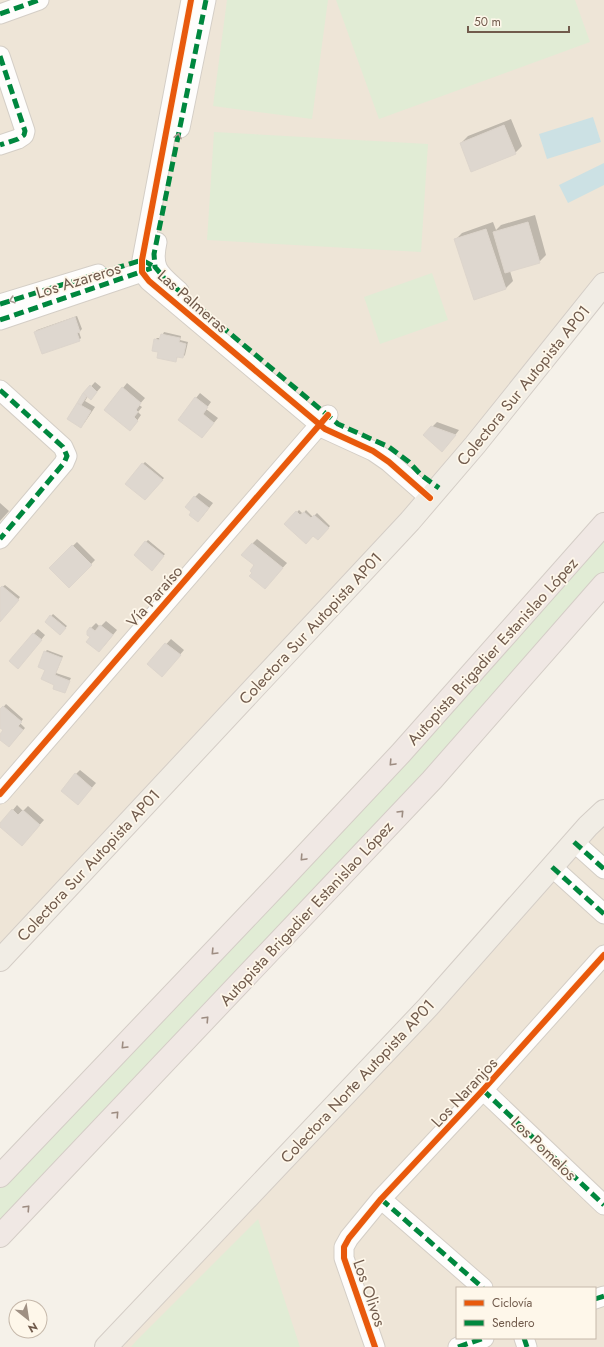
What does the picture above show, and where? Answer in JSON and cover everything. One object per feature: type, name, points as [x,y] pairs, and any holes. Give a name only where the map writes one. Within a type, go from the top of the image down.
[{"type":"highway","name":"Autopista Brigadier Estanislao López","points":[[0,1176],[273,890],[401,753],[604,524]]},
{"type":"highway","name":"Autopista Brigadier Estanislao López","points":[[0,1236],[432,780],[604,584]]},
{"type":"main road","name":"Colectora Sur Autopista AP01","points":[[0,960],[435,493],[604,284]]},
{"type":"main road","name":"Colectora Norte Autopista AP01","points":[[106,1347],[428,1007],[604,810]]},
{"type":"street","points":[[0,14],[39,0]]},
{"type":"street","name":"Las Palmeras","points":[[191,0],[146,266],[148,281],[324,420],[338,424],[389,447],[409,462],[435,493]]},
{"type":"street","name":"Las Palmeras","points":[[146,266],[154,254],[206,0]]},
{"type":"street","points":[[0,56],[25,130],[24,135],[18,139],[0,145]]},
{"type":"street","name":"Los Azareros","points":[[0,304],[146,266]]},
{"type":"street","name":"Los Azareros","points":[[0,320],[146,266]]},
{"type":"street","points":[[0,390],[63,447],[66,456],[64,463],[0,539]]},
{"type":"street","name":"Vía Paraíso","points":[[0,794],[324,420]]},
{"type":"street","points":[[574,842],[604,869]]},
{"type":"street","points":[[552,867],[604,914]]},
{"type":"street","name":"Los Naranjos","points":[[344,1247],[349,1238],[381,1199],[483,1090],[604,955]]},
{"type":"street","name":"Los Pomelos","points":[[483,1090],[604,1206]]},
{"type":"street","points":[[381,1199],[482,1287]]},
{"type":"street","name":"Los Olivos","points":[[344,1247],[344,1258],[375,1347]]},
{"type":"street","points":[[458,1347],[481,1339]]},
{"type":"shaded area","points":[[0,0],[604,0],[604,284],[475,445],[0,960]]},
{"type":"shaded area","points":[[593,117],[601,142],[547,159],[539,134]]},
{"type":"shaded area","points":[[604,163],[604,185],[568,203],[559,185]]},
{"type":"shaded area","points":[[604,811],[604,1347],[106,1347]]},
{"type":"green space","points":[[227,0],[328,0],[312,119],[213,106]]},
{"type":"green space","points":[[336,0],[575,0],[590,42],[379,119]]},
{"type":"green space","points":[[214,132],[428,144],[421,252],[207,240]]},
{"type":"green space","points":[[432,273],[448,320],[380,344],[364,297]]},
{"type":"green space","points":[[604,524],[604,584],[0,1236],[0,1176]]},
{"type":"green space","points":[[258,1219],[300,1347],[131,1347],[137,1340]]},
{"type":"building","points":[[504,125],[516,154],[471,172],[460,143]]},
{"type":"building","points":[[528,222],[540,263],[505,273],[493,232]]},
{"type":"building","points":[[486,229],[506,289],[474,300],[454,239]]},
{"type":"building","points":[[75,317],[80,332],[77,333],[80,341],[42,354],[34,332]]},
{"type":"building","points":[[161,334],[180,338],[179,342],[186,344],[183,358],[177,357],[176,362],[157,358],[158,352],[152,351],[154,339],[159,340]]},
{"type":"building","points":[[90,385],[97,392],[91,400],[83,393]]},
{"type":"building","points":[[122,387],[141,403],[136,410],[138,412],[134,417],[138,421],[130,431],[104,410]]},
{"type":"building","points":[[83,393],[87,396],[81,405],[77,403]]},
{"type":"building","points":[[195,397],[208,407],[203,414],[214,423],[202,438],[178,420]]},
{"type":"building","points":[[77,403],[91,411],[81,428],[67,419]]},
{"type":"building","points":[[431,426],[456,435],[442,452],[423,435]]},
{"type":"building","points":[[142,463],[163,480],[145,500],[125,484]]},
{"type":"building","points":[[194,496],[209,508],[198,522],[189,515],[191,512],[185,507]]},
{"type":"building","points":[[296,511],[300,515],[304,512],[311,518],[314,515],[329,528],[318,540],[313,536],[306,544],[284,524]]},
{"type":"building","points":[[145,541],[164,556],[152,571],[134,555]]},
{"type":"building","points":[[252,543],[283,568],[265,589],[249,576],[252,573],[250,571],[254,565],[241,555]]},
{"type":"building","points":[[72,545],[92,565],[69,588],[49,568]]},
{"type":"building","points":[[2,586],[19,600],[0,622],[0,588]]},
{"type":"building","points":[[50,615],[66,628],[60,635],[45,622]]},
{"type":"building","points":[[100,625],[113,635],[99,652],[86,642],[90,637],[87,635],[87,631],[90,627],[95,631]]},
{"type":"building","points":[[33,633],[42,640],[18,669],[9,661]]},
{"type":"building","points":[[165,643],[181,655],[162,677],[147,664]]},
{"type":"building","points":[[44,651],[62,658],[55,675],[70,681],[65,693],[53,689],[54,685],[41,679],[45,670],[38,667]]},
{"type":"building","points":[[3,706],[22,722],[18,726],[23,730],[9,747],[0,740],[0,734],[3,730],[0,728],[0,709]]},
{"type":"building","points":[[75,773],[92,788],[78,805],[61,791]]},
{"type":"building","points":[[12,809],[18,815],[23,810],[40,825],[22,846],[0,827],[0,823]]},
{"type":"marked path","points":[[0,14],[39,0]]},
{"type":"marked path","points":[[206,0],[154,254],[155,267],[165,279],[338,424],[389,447],[409,462],[421,475],[439,488]]},
{"type":"marked path","points":[[0,56],[25,131],[24,135],[18,139],[0,145]]},
{"type":"marked path","points":[[0,304],[142,260],[155,267]]},
{"type":"marked path","points":[[0,320],[155,267]]},
{"type":"marked path","points":[[0,390],[63,447],[67,456],[64,463],[0,539]]},
{"type":"marked path","points":[[574,842],[604,869]]},
{"type":"marked path","points":[[552,867],[604,914]]},
{"type":"marked path","points":[[483,1090],[604,1205]]},
{"type":"marked path","points":[[381,1199],[482,1287]]},
{"type":"marked path","points":[[596,1299],[604,1296]]},
{"type":"marked path","points":[[458,1347],[481,1339]]},
{"type":"marked path","points":[[524,1339],[527,1347]]},
{"type":"cycle path","points":[[191,0],[142,260],[142,272],[149,281],[325,429],[373,451],[389,462],[430,498]]},
{"type":"cycle path","points":[[0,794],[328,415]]},
{"type":"cycle path","points":[[375,1347],[344,1258],[344,1247],[349,1238],[381,1199],[483,1090],[604,955]]}]
